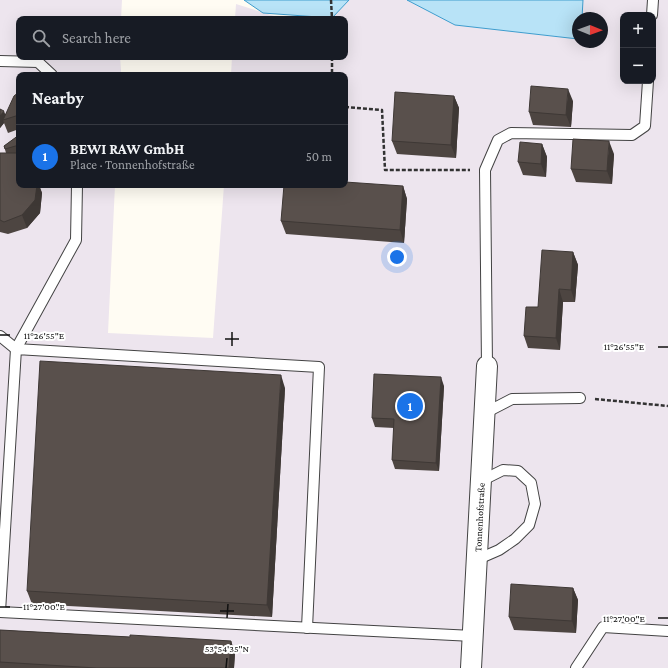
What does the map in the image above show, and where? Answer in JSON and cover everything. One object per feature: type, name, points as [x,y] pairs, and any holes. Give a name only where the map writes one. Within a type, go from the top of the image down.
[{"type":"street","name":"Tonnenhofstraße","points":[[471,668],[487,366]]},
{"type":"lane","points":[[652,12],[653,0]]},
{"type":"lane","points":[[0,61],[38,62],[49,72]]},
{"type":"lane","points":[[487,366],[485,170],[498,140],[511,133],[632,135],[645,126],[648,84]]},
{"type":"lane","points":[[77,188],[76,240],[16,349],[0,612],[473,636]]},
{"type":"lane","points":[[0,336],[16,349],[319,367],[307,628]]},
{"type":"lane","points":[[485,413],[512,398],[580,398]]},
{"type":"lane","points":[[476,560],[499,550],[516,539],[529,525],[535,504],[531,483],[518,471],[503,470],[481,481]]},
{"type":"lane","points":[[576,668],[603,627],[668,631]]},
{"type":"path","points":[[331,0],[332,16]]},
{"type":"path","points":[[332,60],[332,72]]},
{"type":"path","points":[[348,107],[382,110],[385,170],[485,170]]},
{"type":"path","points":[[580,398],[668,406]]},
{"type":"shaded area","points":[[0,0],[122,0],[121,16],[16,16],[16,60],[120,60],[121,72],[16,72],[16,188],[115,188],[108,333],[213,338],[224,188],[348,188],[348,72],[231,72],[232,60],[348,60],[348,16],[334,16],[349,0],[438,0],[486,28],[572,38],[572,48],[608,48],[608,12],[582,12],[583,0],[668,0],[668,668],[0,668]]},
{"type":"shaded area","points":[[236,4],[274,16],[235,16]]},
{"type":"water","points":[[244,0],[349,0],[334,16],[304,16],[263,13]]},
{"type":"water","points":[[407,0],[583,0],[582,12],[572,12],[572,38],[455,25]]},
{"type":"building","points":[[531,86],[568,89],[566,115],[529,112]]},
{"type":"building","points":[[395,92],[454,96],[451,145],[392,141]]},
{"type":"building","points":[[16,94],[16,116],[3,120]]},
{"type":"building","points":[[0,109],[4,111],[0,116]]},
{"type":"building","points":[[16,137],[16,146],[5,149],[4,146]]},
{"type":"building","points":[[573,139],[609,141],[607,171],[571,169]]},
{"type":"building","points":[[520,142],[542,144],[541,164],[518,162]]},
{"type":"building","points":[[0,153],[16,153],[16,188],[37,188],[35,200],[22,215],[4,222],[0,220]]},
{"type":"building","points":[[348,182],[403,186],[400,230],[281,221],[284,188],[348,188]]},
{"type":"building","points":[[542,250],[573,252],[571,290],[559,289],[556,338],[524,336],[526,307],[538,307]]},
{"type":"building","points":[[40,361],[281,375],[267,605],[27,591]]},
{"type":"building","points":[[374,374],[441,377],[436,463],[392,460],[394,419],[372,418]]},
{"type":"building","points":[[511,584],[573,588],[572,621],[509,617]]},
{"type":"building","points":[[0,630],[231,641],[229,668],[96,668],[0,662]]},
{"type":"place","name":"BEWI RAW GmbH","points":[[410,406]]}]
